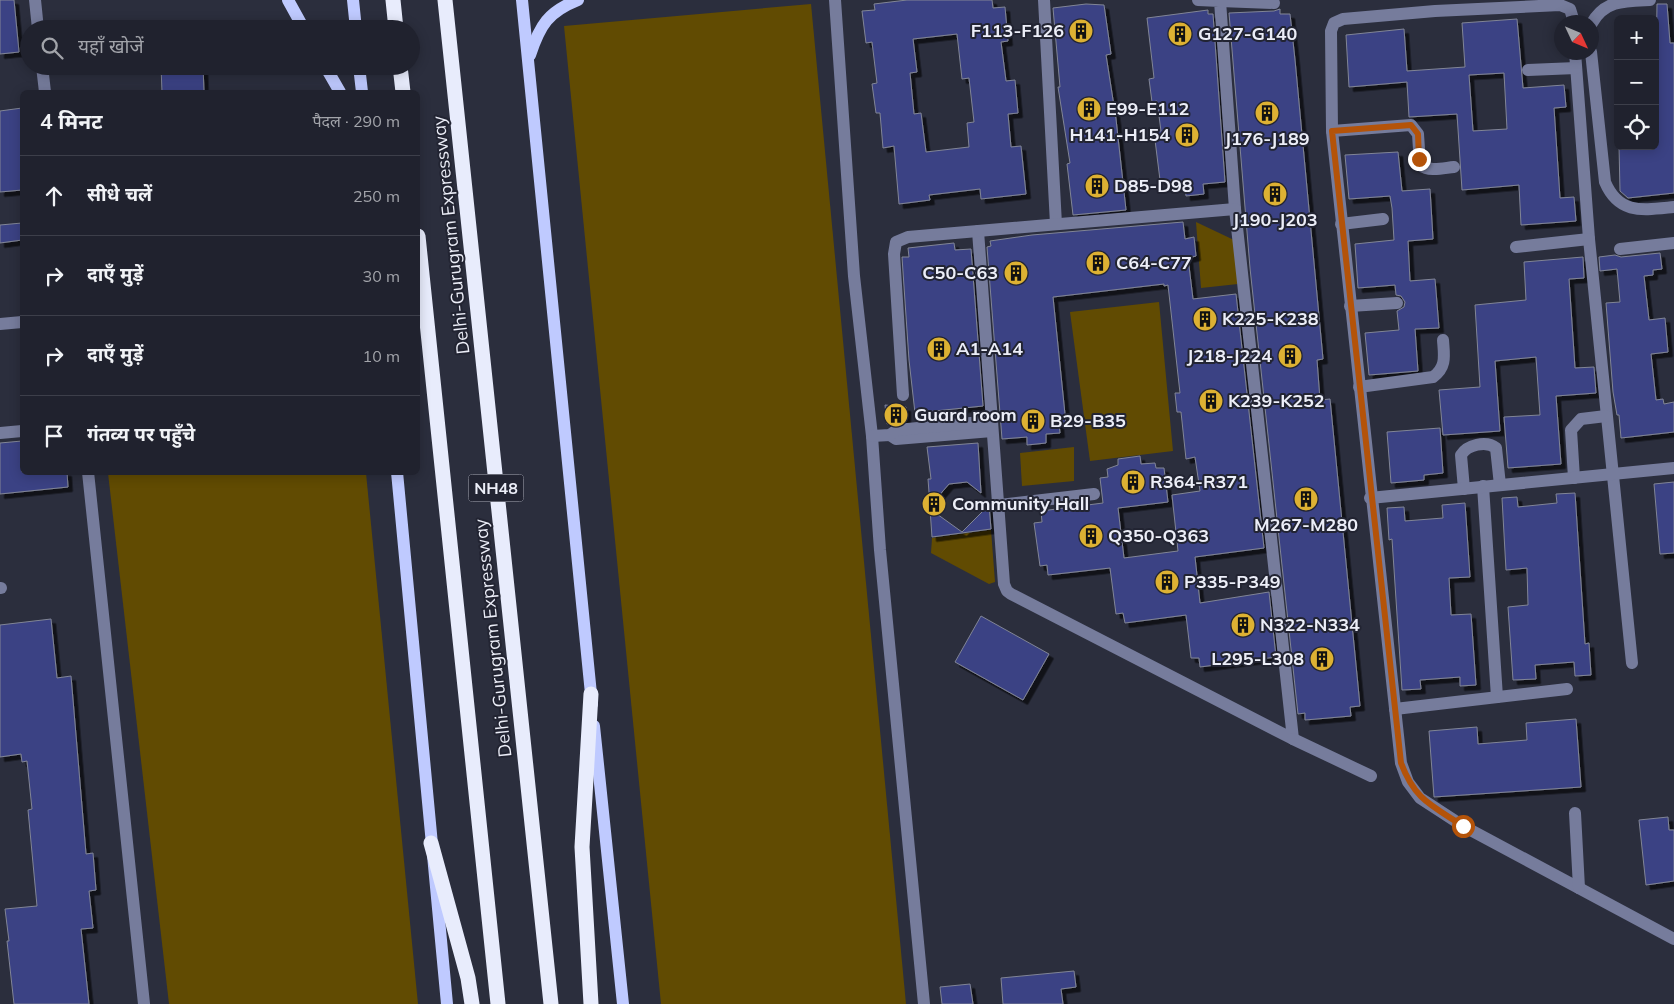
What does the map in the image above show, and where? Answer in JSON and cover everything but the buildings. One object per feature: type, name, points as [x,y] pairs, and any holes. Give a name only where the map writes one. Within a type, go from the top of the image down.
[{"type":"highway","points":[[393,0],[395,20]]},
{"type":"highway","name":"Delhi-Gurugram Expressway","points":[[445,0],[551,1004]]},
{"type":"highway","points":[[401,75],[403,90]]},
{"type":"highway","name":"Delhi-Gurugram Expressway","points":[[420,255],[498,1004]]},
{"type":"highway","points":[[591,694],[582,847],[591,1004]]},
{"type":"highway","points":[[431,843],[468,978],[472,1004]]},
{"type":"main road","points":[[288,0],[299,20]]},
{"type":"main road","points":[[353,0],[355,20]]},
{"type":"main road","points":[[522,0],[623,1004]]},
{"type":"main road","points":[[528,60],[537,34],[544,21],[556,10],[578,0]]},
{"type":"main road","points":[[330,75],[339,90]]},
{"type":"main road","points":[[360,75],[362,90]]},
{"type":"main road","points":[[397,475],[447,1004]]},
{"type":"street","points":[[35,0],[37,20]]},
{"type":"street","points":[[835,0],[854,276],[872,436],[881,560],[924,1004]]},
{"type":"street","points":[[1044,0],[1056,224]]},
{"type":"street","points":[[1198,0],[1274,2]]},
{"type":"street","points":[[1596,15],[1598,10],[1617,2],[1650,0]]},
{"type":"street","points":[[1220,2],[1235,209],[1293,739]]},
{"type":"street","points":[[1572,15],[1570,9],[1560,5],[1435,11],[1343,20],[1334,23],[1331,31],[1332,131],[1370,498],[1401,763],[1408,782],[1420,798],[1463,826],[1674,939]]},
{"type":"street","points":[[1576,60],[1589,240],[1611,474],[1632,663]]},
{"type":"street","points":[[1592,60],[1605,182],[1611,196],[1624,206],[1640,210],[1674,207]]},
{"type":"street","points":[[1528,70],[1576,68]]},
{"type":"street","points":[[43,75],[45,90]]},
{"type":"street","points":[[1332,131],[1411,125],[1418,134],[1420,165],[1425,169],[1433,170],[1454,167]]},
{"type":"street","points":[[903,395],[894,254],[896,242],[908,237],[1235,209]]},
{"type":"street","points":[[1341,224],[1383,219]]},
{"type":"street","points":[[978,231],[1006,591],[1293,739],[1371,776]]},
{"type":"street","points":[[1516,247],[1589,240]]},
{"type":"street","points":[[1620,249],[1674,243]]},
{"type":"street","points":[[1350,306],[1397,303]]},
{"type":"street","points":[[0,324],[20,322]]},
{"type":"street","points":[[1359,387],[1433,377],[1441,372],[1444,363],[1443,340]]},
{"type":"street","points":[[1574,478],[1571,430],[1581,419],[1606,416]]},
{"type":"street","points":[[872,436],[890,435],[897,430],[992,426]]},
{"type":"street","points":[[0,433],[20,431]]},
{"type":"street","points":[[1464,489],[1461,455],[1469,447],[1485,444],[1492,444],[1496,448],[1500,485]]},
{"type":"street","points":[[1370,498],[1674,468]]},
{"type":"street","points":[[88,475],[144,1004]]},
{"type":"street","points":[[1483,486],[1497,697]]},
{"type":"street","points":[[1000,505],[1094,494]]},
{"type":"street","points":[[1394,709],[1567,689]]},
{"type":"street","points":[[1575,813],[1579,888]]},
{"type":"shaded area","points":[[811,4],[906,1004],[661,1004],[564,26]]},
{"type":"shaded area","points":[[1196,222],[1234,240],[1238,284],[1201,288]]},
{"type":"shaded area","points":[[1159,302],[1173,451],[1090,461],[1070,312]]},
{"type":"shaded area","points":[[1074,447],[1074,481],[1022,486],[1020,453]]},
{"type":"shaded area","points":[[108,475],[366,475],[418,1004],[169,1004]]},
{"type":"shaded area","points":[[991,530],[995,582],[989,584],[931,553],[932,538]]},
{"type":"place","name":"F113-F126","points":[[1081,31]]},
{"type":"place","name":"G127-G140","points":[[1180,34]]},
{"type":"place","name":"E99-E112","points":[[1089,109]]},
{"type":"place","name":"J176-J189","points":[[1267,113]]},
{"type":"place","name":"H141-H154","points":[[1187,135]]},
{"type":"place","name":"D85-D98","points":[[1097,186]]},
{"type":"place","name":"J190-J203","points":[[1275,194]]},
{"type":"place","name":"C64-C77","points":[[1098,263]]},
{"type":"place","name":"C50-C63","points":[[1016,273]]},
{"type":"place","name":"K225-K238","points":[[1205,319]]},
{"type":"place","name":"A1-A14","points":[[939,349]]},
{"type":"place","name":"J218-J224","points":[[1290,356]]},
{"type":"place","name":"K239-K252","points":[[1211,401]]},
{"type":"place","name":"Guard room","points":[[896,415]]},
{"type":"place","name":"B29-B35","points":[[1033,421]]},
{"type":"place","name":"R364-R371","points":[[1133,482]]},
{"type":"place","name":"M267-M280","points":[[1306,499]]},
{"type":"place","name":"Community Hall","points":[[934,504]]},
{"type":"place","name":"Q350-Q363","points":[[1091,536]]},
{"type":"place","name":"P335-P349","points":[[1167,582]]},
{"type":"place","name":"N322-N334","points":[[1243,625]]},
{"type":"place","name":"L295-L308","points":[[1322,659]]},
{"type":"route","points":[[1419,159],[1418,134],[1416,128],[1411,125],[1332,131],[1370,498],[1401,763],[1408,782],[1420,798],[1463,826]]}]
